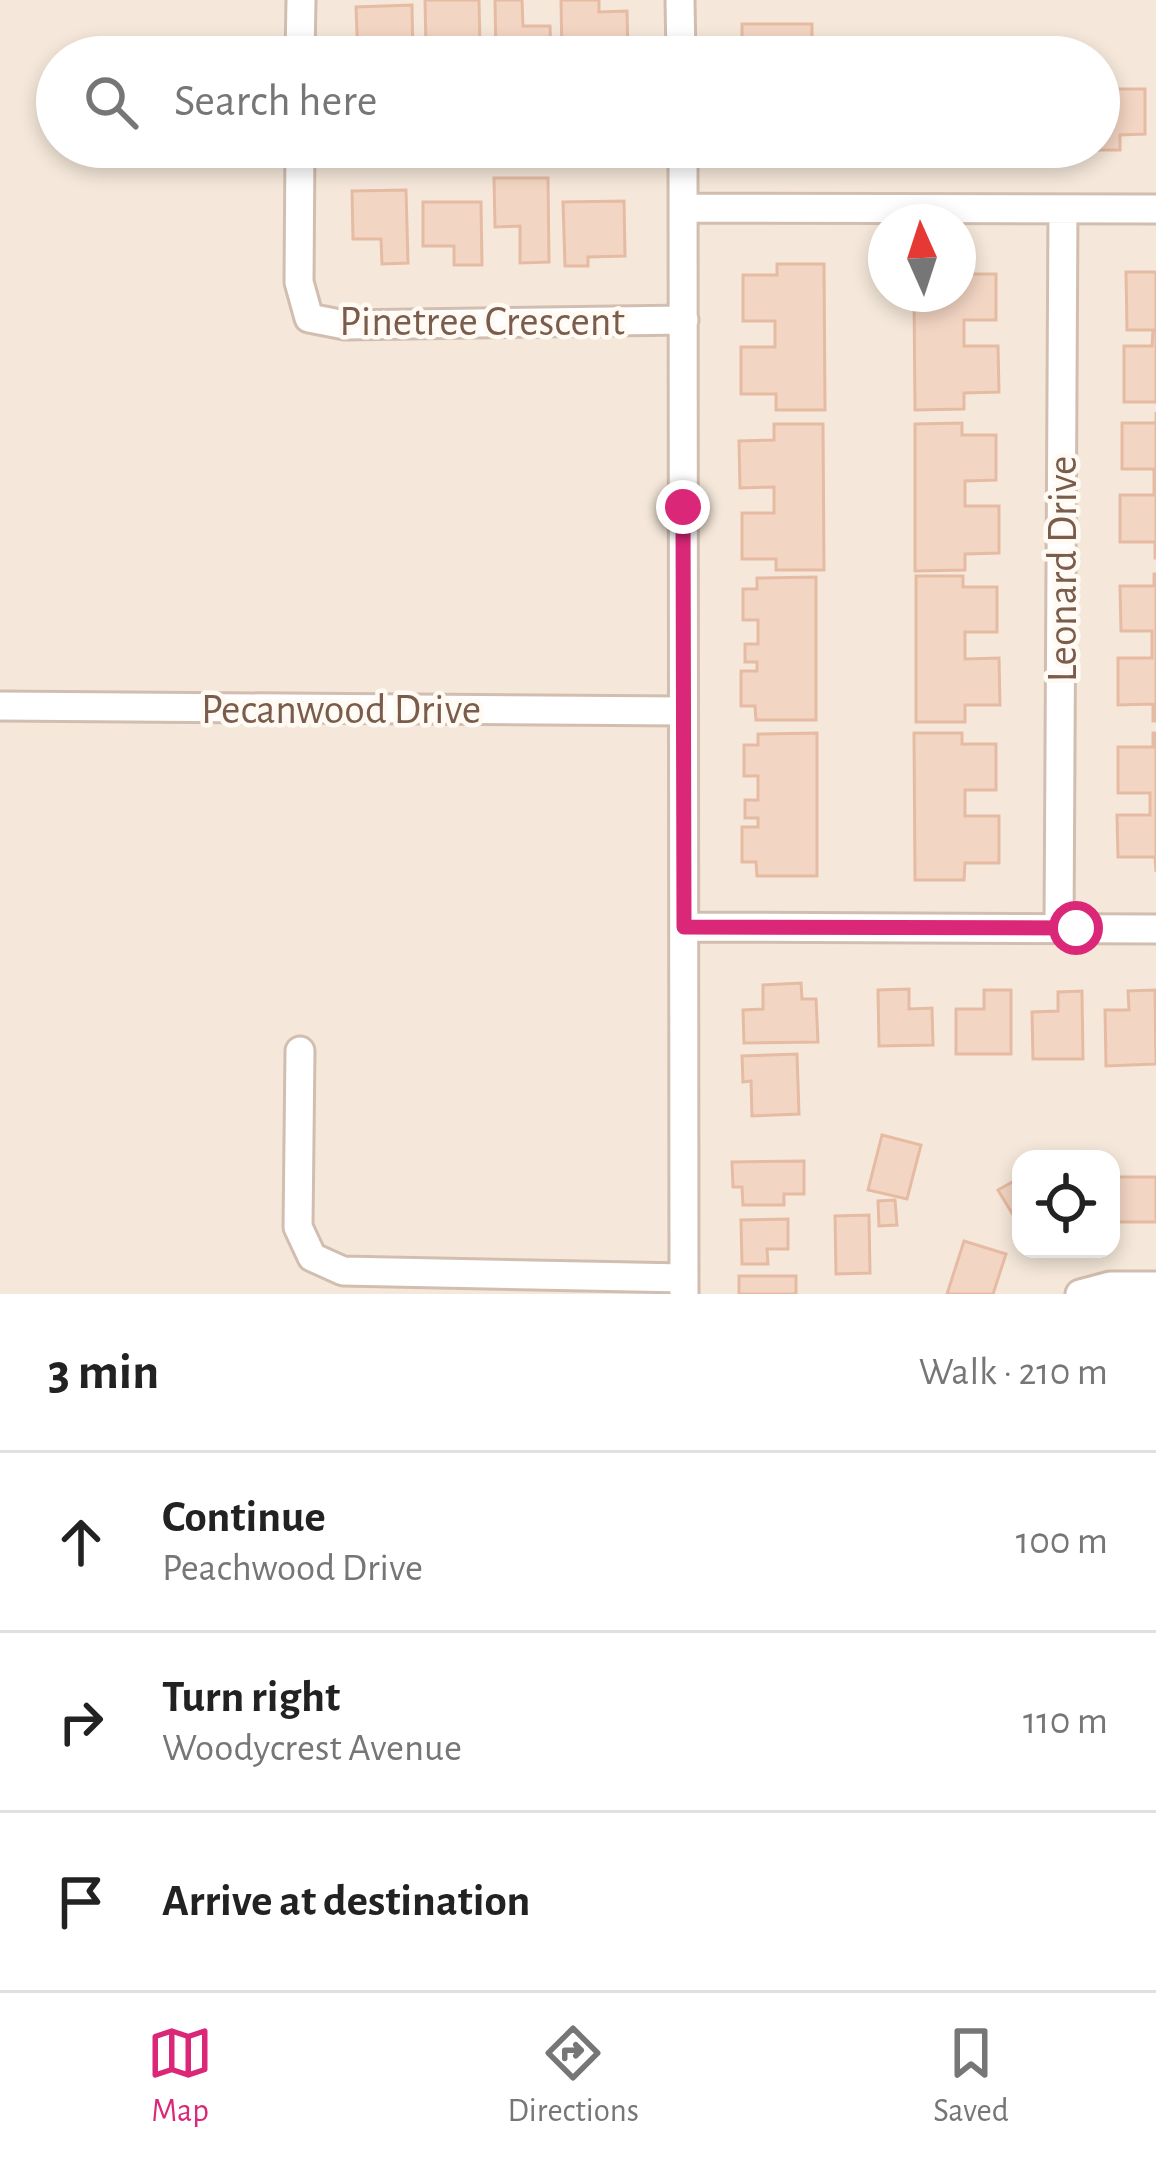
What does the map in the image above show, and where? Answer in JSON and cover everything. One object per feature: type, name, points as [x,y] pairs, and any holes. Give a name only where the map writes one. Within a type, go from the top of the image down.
[{"type":"street","points":[[300,36],[301,0]]},
{"type":"street","points":[[680,0],[681,36]]},
{"type":"street","name":"Pinetree Crescent","points":[[300,168],[299,282],[309,318],[345,326],[684,320]]},
{"type":"street","points":[[299,1051],[298,1227],[312,1257],[344,1271],[684,1286],[683,168]]},
{"type":"street","points":[[684,208],[1156,209]]},
{"type":"street","name":"Leonard Drive","points":[[1059,928],[1063,209]]},
{"type":"street","name":"Pecanwood Drive","points":[[0,706],[682,710]]},
{"type":"street","points":[[684,927],[1156,929]]},
{"type":"street","points":[[1080,1294],[1110,1286],[1156,1286]]},
{"type":"shaded area","points":[[0,0],[1156,0],[1156,1294],[0,1294]]},
{"type":"building","points":[[425,0],[479,0],[480,36],[426,36]]},
{"type":"building","points":[[495,0],[522,0],[523,26],[550,26],[550,36],[496,36]]},
{"type":"building","points":[[561,0],[599,0],[599,12],[627,11],[628,36],[562,36]]},
{"type":"building","points":[[412,5],[413,36],[357,36],[356,7]]},
{"type":"building","points":[[742,24],[812,24],[812,36],[742,36]]},
{"type":"building","points":[[1120,89],[1145,89],[1145,134],[1120,135]]},
{"type":"building","points":[[494,178],[548,178],[549,262],[520,263],[520,226],[495,227]]},
{"type":"building","points":[[406,190],[408,263],[382,264],[381,239],[353,239],[352,191]]},
{"type":"building","points":[[624,201],[625,256],[588,257],[588,266],[565,266],[563,202]]},
{"type":"building","points":[[423,202],[481,202],[482,265],[454,265],[454,246],[423,246]]},
{"type":"building","points":[[777,264],[824,264],[825,410],[776,410],[776,394],[741,394],[741,347],[775,347],[775,321],[743,321],[743,275],[777,275]]},
{"type":"building","points":[[1126,272],[1156,272],[1156,402],[1124,402],[1124,346],[1152,346],[1153,330],[1127,330]]},
{"type":"building","points":[[976,274],[996,274],[996,320],[964,320],[964,346],[998,346],[999,392],[964,393],[964,409],[915,410],[914,312],[976,312]]},
{"type":"building","points":[[962,423],[962,435],[996,435],[996,480],[965,481],[965,506],[999,506],[999,553],[965,554],[965,570],[915,571],[915,424]]},
{"type":"building","points":[[1122,423],[1156,423],[1155,558],[1155,542],[1120,542],[1120,495],[1154,495],[1154,469],[1122,469]]},
{"type":"building","points":[[774,424],[823,424],[824,570],[776,570],[776,559],[742,559],[742,513],[774,513],[774,487],[740,488],[739,441],[774,440]]},
{"type":"building","points":[[1154,574],[1156,721],[1153,704],[1118,705],[1118,658],[1152,658],[1152,631],[1121,631],[1120,586],[1154,586]]},
{"type":"building","points":[[916,576],[963,576],[963,587],[997,587],[997,632],[965,632],[965,659],[999,658],[1000,705],[965,705],[965,722],[916,722]]},
{"type":"building","points":[[816,577],[816,720],[756,720],[755,706],[741,706],[741,671],[757,671],[757,662],[745,662],[745,644],[758,644],[758,620],[743,620],[743,589],[757,589],[757,578]]},
{"type":"building","points":[[817,733],[817,876],[757,876],[756,862],[742,862],[742,827],[758,827],[758,818],[745,818],[745,800],[758,800],[758,776],[744,776],[744,745],[758,745],[758,734]]},
{"type":"building","points":[[914,733],[962,733],[962,744],[996,744],[996,790],[965,790],[965,816],[999,816],[999,863],[965,863],[964,880],[915,880]]},
{"type":"building","points":[[1153,733],[1156,872],[1155,857],[1118,857],[1117,815],[1150,815],[1150,793],[1118,793],[1118,747],[1153,747]]},
{"type":"building","points":[[801,983],[802,999],[816,999],[818,1042],[744,1043],[743,1010],[763,1009],[763,985]]},
{"type":"building","points":[[909,989],[909,1009],[932,1008],[933,1045],[879,1046],[878,990]]},
{"type":"building","points":[[984,990],[1011,990],[1011,1054],[956,1054],[956,1009],[984,1009]]},
{"type":"building","points":[[1155,990],[1156,1064],[1106,1066],[1105,1010],[1129,1010],[1128,991]]},
{"type":"building","points":[[1082,991],[1083,1059],[1033,1059],[1032,1012],[1058,1011],[1058,992]]},
{"type":"building","points":[[797,1054],[799,1114],[752,1116],[751,1081],[743,1082],[742,1056]]},
{"type":"building","points":[[882,1135],[921,1145],[907,1199],[868,1190]]},
{"type":"building","points":[[804,1161],[804,1194],[784,1194],[784,1205],[743,1205],[742,1187],[733,1187],[732,1162]]},
{"type":"building","points":[[1120,1177],[1156,1177],[1156,1222],[1120,1222]]},
{"type":"building","points":[[1012,1182],[1012,1213],[998,1190]]},
{"type":"building","points":[[895,1200],[897,1225],[879,1226],[878,1201]]},
{"type":"building","points":[[869,1215],[870,1273],[836,1274],[835,1216]]},
{"type":"building","points":[[788,1219],[788,1249],[767,1249],[768,1264],[742,1264],[741,1220]]},
{"type":"building","points":[[964,1241],[1006,1254],[993,1294],[947,1294]]},
{"type":"building","points":[[739,1276],[796,1276],[796,1294],[739,1294]]},
{"type":"route","points":[[683,507],[684,927],[1076,928]]}]
